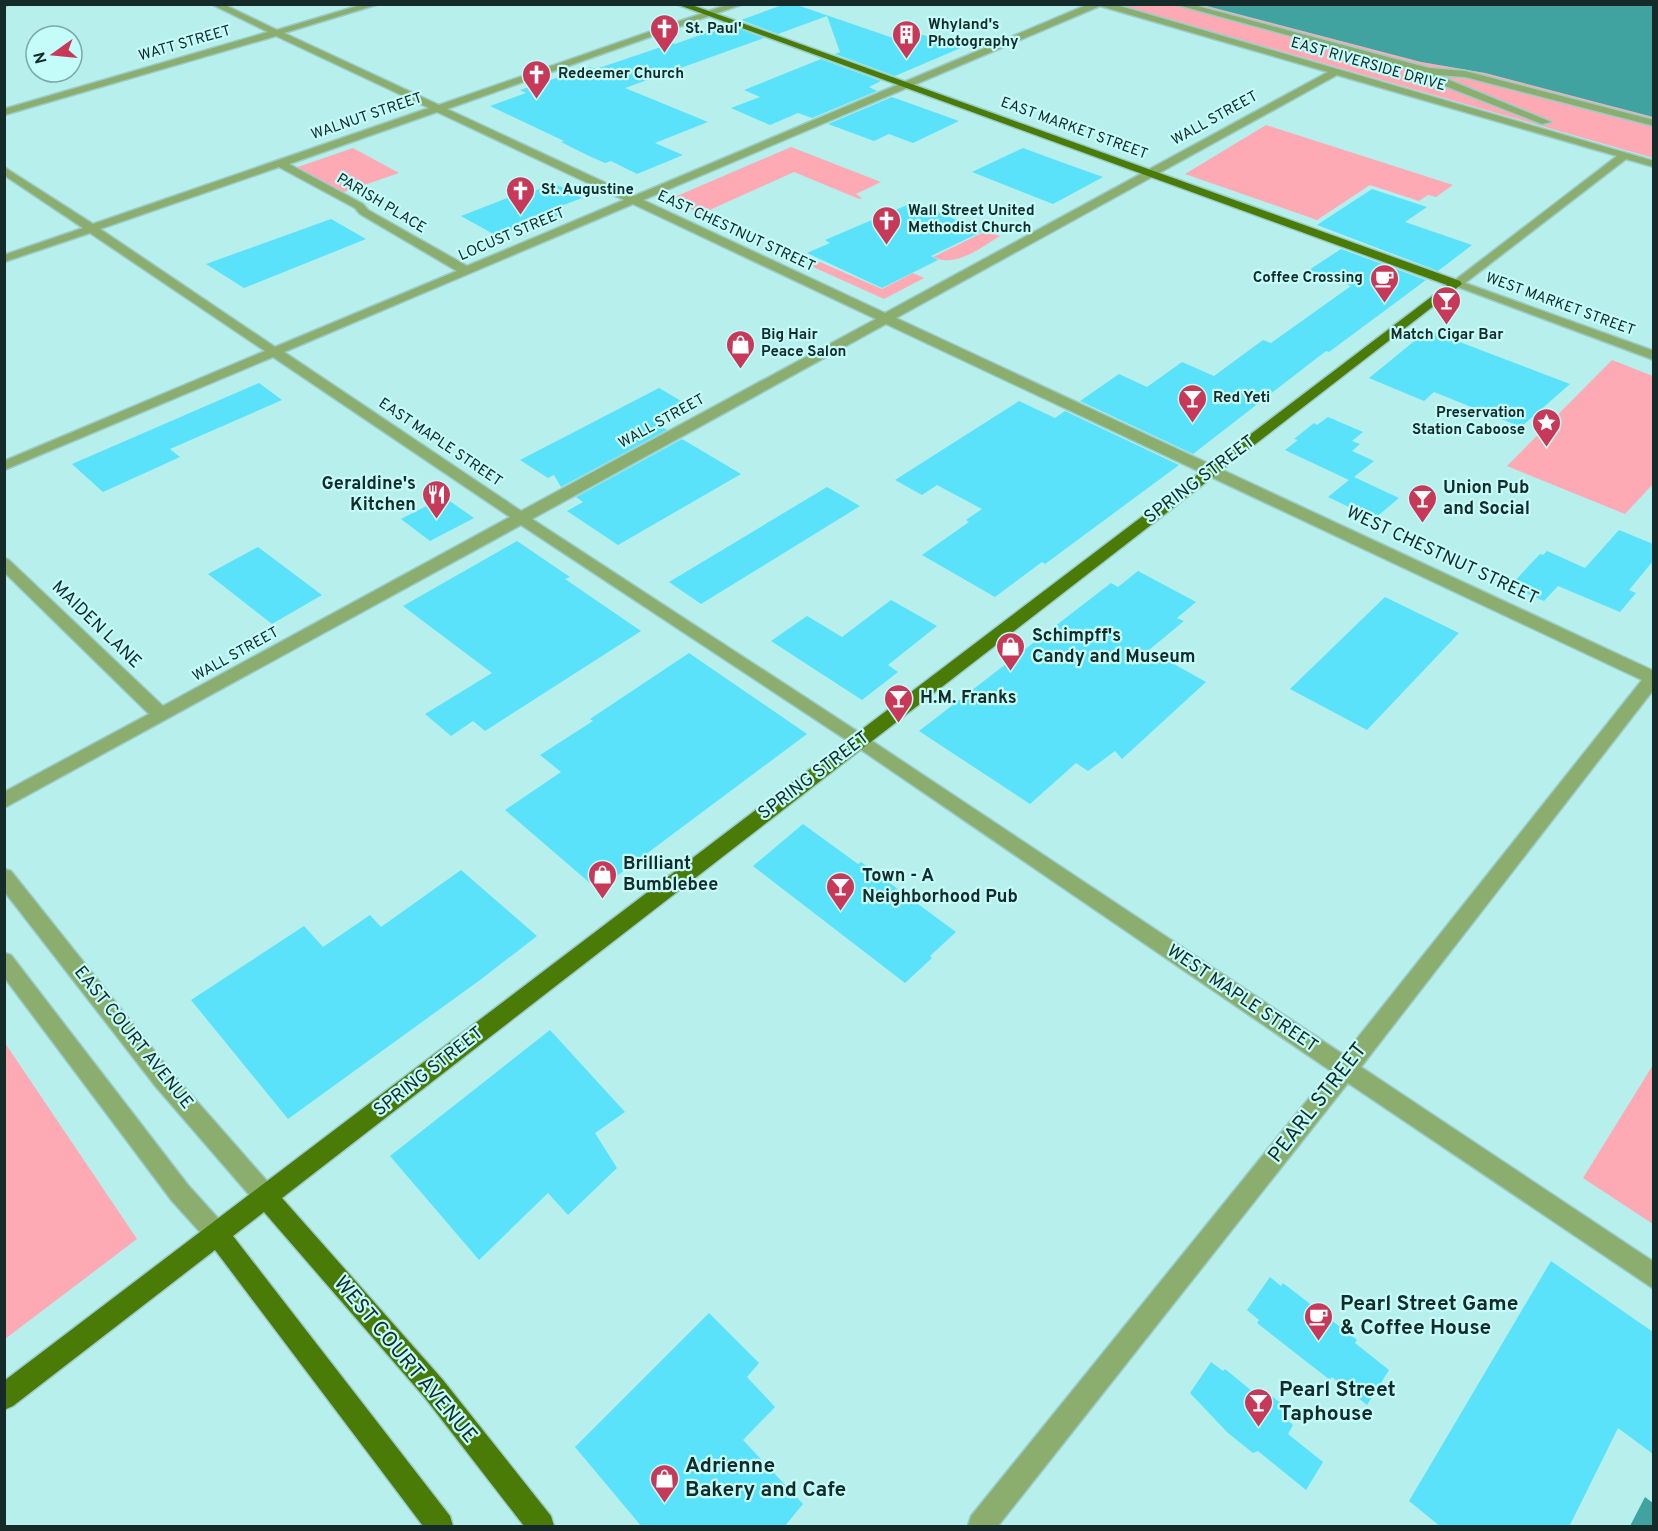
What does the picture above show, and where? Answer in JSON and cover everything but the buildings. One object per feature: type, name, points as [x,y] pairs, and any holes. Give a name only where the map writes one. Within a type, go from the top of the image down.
[{"type":"main road","name":"EAST MARKET STREET","points":[[680,4],[1456,284]]},
{"type":"main road","name":"SPRING STREET","points":[[4,1397],[1456,284]]},
{"type":"main road","name":"WEST COURT AVENUE","points":[[266,1197],[434,1389],[541,1527]]},
{"type":"main road","points":[[218,1235],[440,1527]]},
{"type":"street","name":"EAST CHESTNUT STREET","points":[[215,4],[1212,471]]},
{"type":"street","name":"WATT STREET","points":[[4,112],[375,4]]},
{"type":"street","name":"WALNUT STREET","points":[[4,259],[739,4]]},
{"type":"street","name":"EAST RIVERSIDE DRIVE","points":[[1100,4],[1653,164]]},
{"type":"street","name":"LOCUST STREET","points":[[4,466],[1100,4]]},
{"type":"street","points":[[1178,4],[1429,71],[1465,74],[1653,123]]},
{"type":"street","points":[[1429,71],[1438,80],[1549,123],[1552,134]]},
{"type":"street","name":"WALL STREET","points":[[4,801],[1336,72]]},
{"type":"street","name":"SPRING STREET","points":[[1456,284],[1625,155]]},
{"type":"street","name":"PARISH PLACE","points":[[280,163],[359,206],[364,212],[466,271]]},
{"type":"street","name":"EAST MAPLE STREET","points":[[4,170],[521,518],[860,741]]},
{"type":"street","name":"WEST MARKET STREET","points":[[1456,284],[1653,356]]},
{"type":"street","name":"WEST CHESTNUT STREET","points":[[1212,471],[1653,677]]},
{"type":"street","name":"MAIDEN LANE","points":[[4,563],[160,715]]},
{"type":"street","name":"PEARL STREET","points":[[981,1527],[1346,1069],[1653,677]]},
{"type":"street","name":"WEST MAPLE STREET","points":[[860,741],[1653,1277]]},
{"type":"street","name":"EAST COURT AVENUE","points":[[4,876],[151,1062],[266,1197]]},
{"type":"street","points":[[4,962],[180,1193],[218,1235]]},
{"type":"shaded area","points":[[1120,5],[1203,5],[1421,62],[1485,73],[1653,117],[1653,158]]},
{"type":"shaded area","points":[[1266,125],[1453,185],[1436,197],[1428,195],[1419,201],[1370,185],[1317,220],[1185,174]]},
{"type":"shaded area","points":[[791,147],[881,182],[856,194],[862,198],[859,199],[794,172],[703,213],[738,232],[670,199]]},
{"type":"shaded area","points":[[353,148],[399,173],[341,193],[295,168]]},
{"type":"shaded area","points":[[986,231],[1000,236],[976,251],[959,258],[942,260],[933,257]]},
{"type":"shaded area","points":[[820,262],[882,289],[913,273],[924,278],[884,299],[811,266]]},
{"type":"shaded area","points":[[1612,360],[1653,376],[1653,484],[1625,514],[1507,466]]},
{"type":"shaded area","points":[[4,1043],[137,1239],[5,1339]]},
{"type":"shaded area","points":[[1653,1065],[1653,1224],[1583,1178]]},
{"type":"water","points":[[1203,5],[1653,5],[1653,117],[1485,73],[1421,62]]},
{"type":"water","points":[[1645,1497],[1653,1503],[1653,1526],[1630,1526]]},
{"type":"place","name":"St. Paul'","points":[[664,54]]},
{"type":"place","name":"Whyland's Photography","points":[[907,60]]},
{"type":"place","name":"Redeemer Church","points":[[537,100]]},
{"type":"place","name":"St. Augustine","points":[[520,216]]},
{"type":"place","name":"Wall Street United Methodist Church","points":[[887,246]]},
{"type":"place","name":"Coffee Crossing","points":[[1384,304]]},
{"type":"place","name":"Match Cigar Bar","points":[[1447,326]]},
{"type":"place","name":"Big Hair Peace Salon","points":[[740,370]]},
{"type":"place","name":"Red Yeti","points":[[1192,424]]},
{"type":"place","name":"Preservation Station Caboose","points":[[1546,448]]},
{"type":"place","name":"Geraldine's Kitchen","points":[[437,520]]},
{"type":"place","name":"Union Pub and Social","points":[[1422,524]]},
{"type":"place","name":"Schimpff's Candy and Museum","points":[[1011,672]]},
{"type":"place","name":"H.M. Franks","points":[[899,724]]},
{"type":"place","name":"Brilliant Bumblebee","points":[[602,900]]},
{"type":"place","name":"Town - A Neighborhood Pub","points":[[841,912]]},
{"type":"place","name":"Pearl Street Game & Coffee House","points":[[1319,1342]]},
{"type":"place","name":"Pearl Street Taphouse","points":[[1258,1428]]},
{"type":"place","name":"Adrienne Bakery and Cafe","points":[[664,1504]]}]
